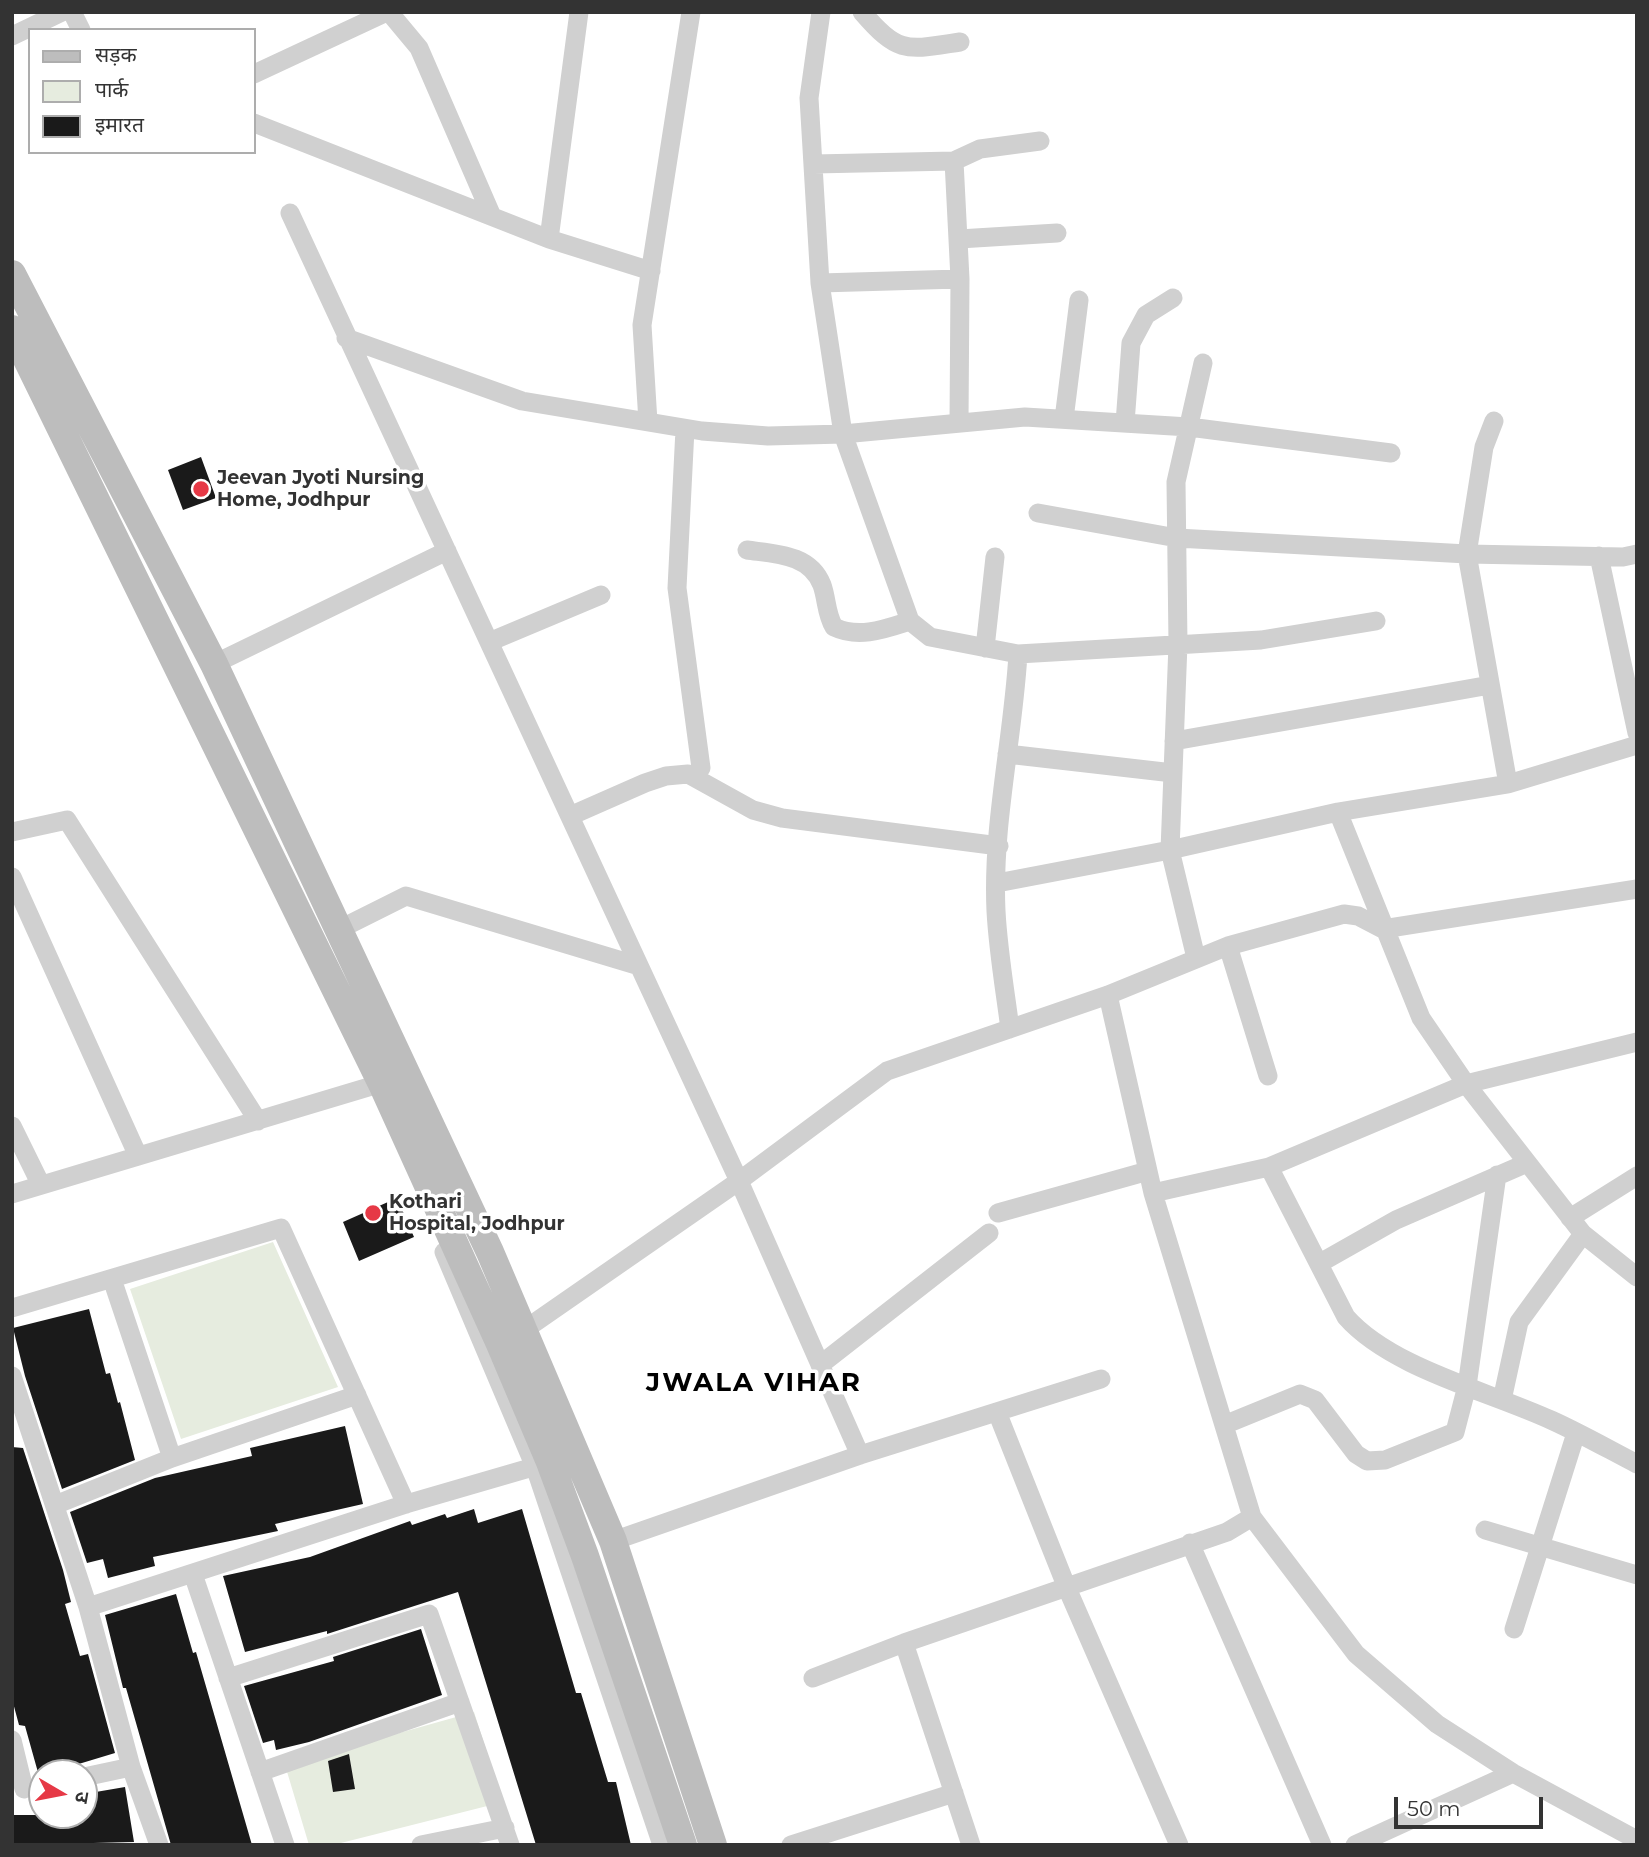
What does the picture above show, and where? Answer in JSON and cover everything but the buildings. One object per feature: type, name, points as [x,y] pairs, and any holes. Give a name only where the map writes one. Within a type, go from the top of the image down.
[{"type":"main road","points":[[12,274],[214,664],[338,929],[387,1082]]},
{"type":"main road","points":[[12,329],[387,1082],[490,1252],[543,1464],[683,1845]]},
{"type":"main road","points":[[512,1338],[613,1541],[713,1845]]},
{"type":"street","points":[[29,28],[62,12]]},
{"type":"street","points":[[72,12],[80,28]]},
{"type":"street","points":[[256,73],[388,12],[419,48],[491,214]]},
{"type":"street","points":[[549,239],[579,12]]},
{"type":"street","points":[[648,422],[642,325],[691,12]]},
{"type":"street","points":[[821,12],[809,98],[820,283],[843,434],[910,621],[930,637],[1018,654],[1261,640],[1376,621]]},
{"type":"street","points":[[862,12],[885,38],[898,46],[915,49],[960,42]]},
{"type":"street","points":[[12,36],[28,28]]},
{"type":"street","points":[[256,124],[549,239],[651,271]]},
{"type":"street","points":[[814,164],[954,161],[980,149],[1040,141]]},
{"type":"street","points":[[954,161],[960,279],[959,423]]},
{"type":"street","points":[[290,214],[739,1181],[860,1455]]},
{"type":"street","points":[[959,239],[1057,233]]},
{"type":"street","points":[[820,283],[960,279]]},
{"type":"street","points":[[1125,423],[1131,343],[1146,315],[1173,298]]},
{"type":"street","points":[[1064,419],[1079,300]]},
{"type":"street","points":[[346,338],[522,401],[686,429],[768,436],[843,434],[1025,417],[1189,427],[1391,453]]},
{"type":"street","points":[[1196,958],[1170,850],[1178,644],[1176,482],[1203,363]]},
{"type":"street","points":[[1494,421],[1484,447],[1467,554],[1508,784]]},
{"type":"street","points":[[686,429],[677,588],[695,771]]},
{"type":"street","points":[[1038,513],[1177,538],[1467,554],[1637,554]]},
{"type":"street","points":[[747,550],[784,555],[807,565],[822,586],[834,627],[845,633],[882,630],[910,621]]},
{"type":"street","points":[[214,664],[447,551]]},
{"type":"street","points":[[1599,556],[1637,733]]},
{"type":"street","points":[[985,648],[995,557]]},
{"type":"street","points":[[489,642],[601,595]]},
{"type":"street","points":[[1010,1029],[996,911],[999,846],[1018,654]]},
{"type":"street","points":[[1174,741],[1490,685]]},
{"type":"street","points":[[997,883],[1170,850],[1338,812],[1508,784],[1637,745]]},
{"type":"street","points":[[1007,754],[1173,772]]},
{"type":"street","points":[[570,816],[666,776],[695,771],[753,810],[782,818],[999,846]]},
{"type":"street","points":[[1338,812],[1421,1018],[1466,1084],[1583,1234],[1637,1277]]},
{"type":"street","points":[[12,832],[67,820],[257,1121]]},
{"type":"street","points":[[12,877],[138,1156]]},
{"type":"street","points":[[512,1338],[739,1181],[880,1076],[1108,995],[1228,946],[1344,915],[1358,916],[1383,929],[1637,889]]},
{"type":"street","points":[[338,929],[406,896],[639,966]]},
{"type":"street","points":[[1228,946],[1268,1076]]},
{"type":"street","points":[[1108,995],[1153,1193],[1224,1425],[1239,1525],[1356,1654],[1437,1724],[1506,1777],[1637,1840]]},
{"type":"street","points":[[1153,1193],[1269,1167],[1466,1084],[1637,1042]]},
{"type":"street","points":[[12,1194],[387,1082],[543,1464],[662,1845]]},
{"type":"street","points":[[12,1126],[41,1185]]},
{"type":"street","points":[[1320,1263],[1396,1220],[1527,1163]]},
{"type":"street","points":[[1269,1167],[1346,1317],[1364,1337],[1467,1386],[1576,1433],[1637,1464]]},
{"type":"street","points":[[998,1213],[1148,1171]]},
{"type":"street","points":[[1224,1425],[1290,1396],[1307,1395],[1315,1400],[1356,1454],[1374,1462],[1455,1432],[1467,1386],[1497,1175]]},
{"type":"street","points":[[1570,1218],[1637,1176]]},
{"type":"street","points":[[12,1308],[281,1228],[406,1504]]},
{"type":"street","points":[[820,1365],[989,1233]]},
{"type":"street","points":[[1502,1400],[1519,1322],[1583,1234]]},
{"type":"street","points":[[112,1279],[172,1458]]},
{"type":"street","points":[[12,1376],[88,1607],[131,1767],[159,1845]]},
{"type":"street","points":[[613,1541],[860,1455],[1101,1379]]},
{"type":"street","points":[[55,1504],[172,1458],[357,1395]]},
{"type":"street","points":[[997,1412],[1067,1588],[1179,1845]]},
{"type":"street","points":[[1514,1629],[1576,1433]]},
{"type":"street","points":[[88,1607],[406,1504],[543,1464]]},
{"type":"street","points":[[813,1678],[904,1643],[1067,1588],[1239,1525]]},
{"type":"street","points":[[1485,1530],[1541,1544],[1637,1575]]},
{"type":"street","points":[[1190,1543],[1322,1845]]},
{"type":"street","points":[[194,1574],[285,1845]]},
{"type":"street","points":[[228,1678],[429,1614],[508,1836],[421,1845]]},
{"type":"street","points":[[904,1643],[971,1845]]},
{"type":"street","points":[[260,1772],[460,1702]]},
{"type":"street","points":[[12,1740],[26,1789]]},
{"type":"street","points":[[98,1774],[131,1767]]},
{"type":"street","points":[[1355,1845],[1506,1777]]},
{"type":"street","points":[[791,1845],[954,1793]]},
{"type":"green space","points":[[273,1242],[338,1387],[181,1439],[130,1289]]},
{"type":"green space","points":[[474,1712],[503,1802],[333,1845],[309,1845],[285,1765]]},
{"type":"place","name":"Jeevan Jyoti Nursing Home, Jodhpur","points":[[201,489]]},
{"type":"place","name":"Kothari Hospital, Jodhpur","points":[[373,1213]]},
{"type":"district","name":"JWALA VIHAR","points":[[754,1383]]}]
